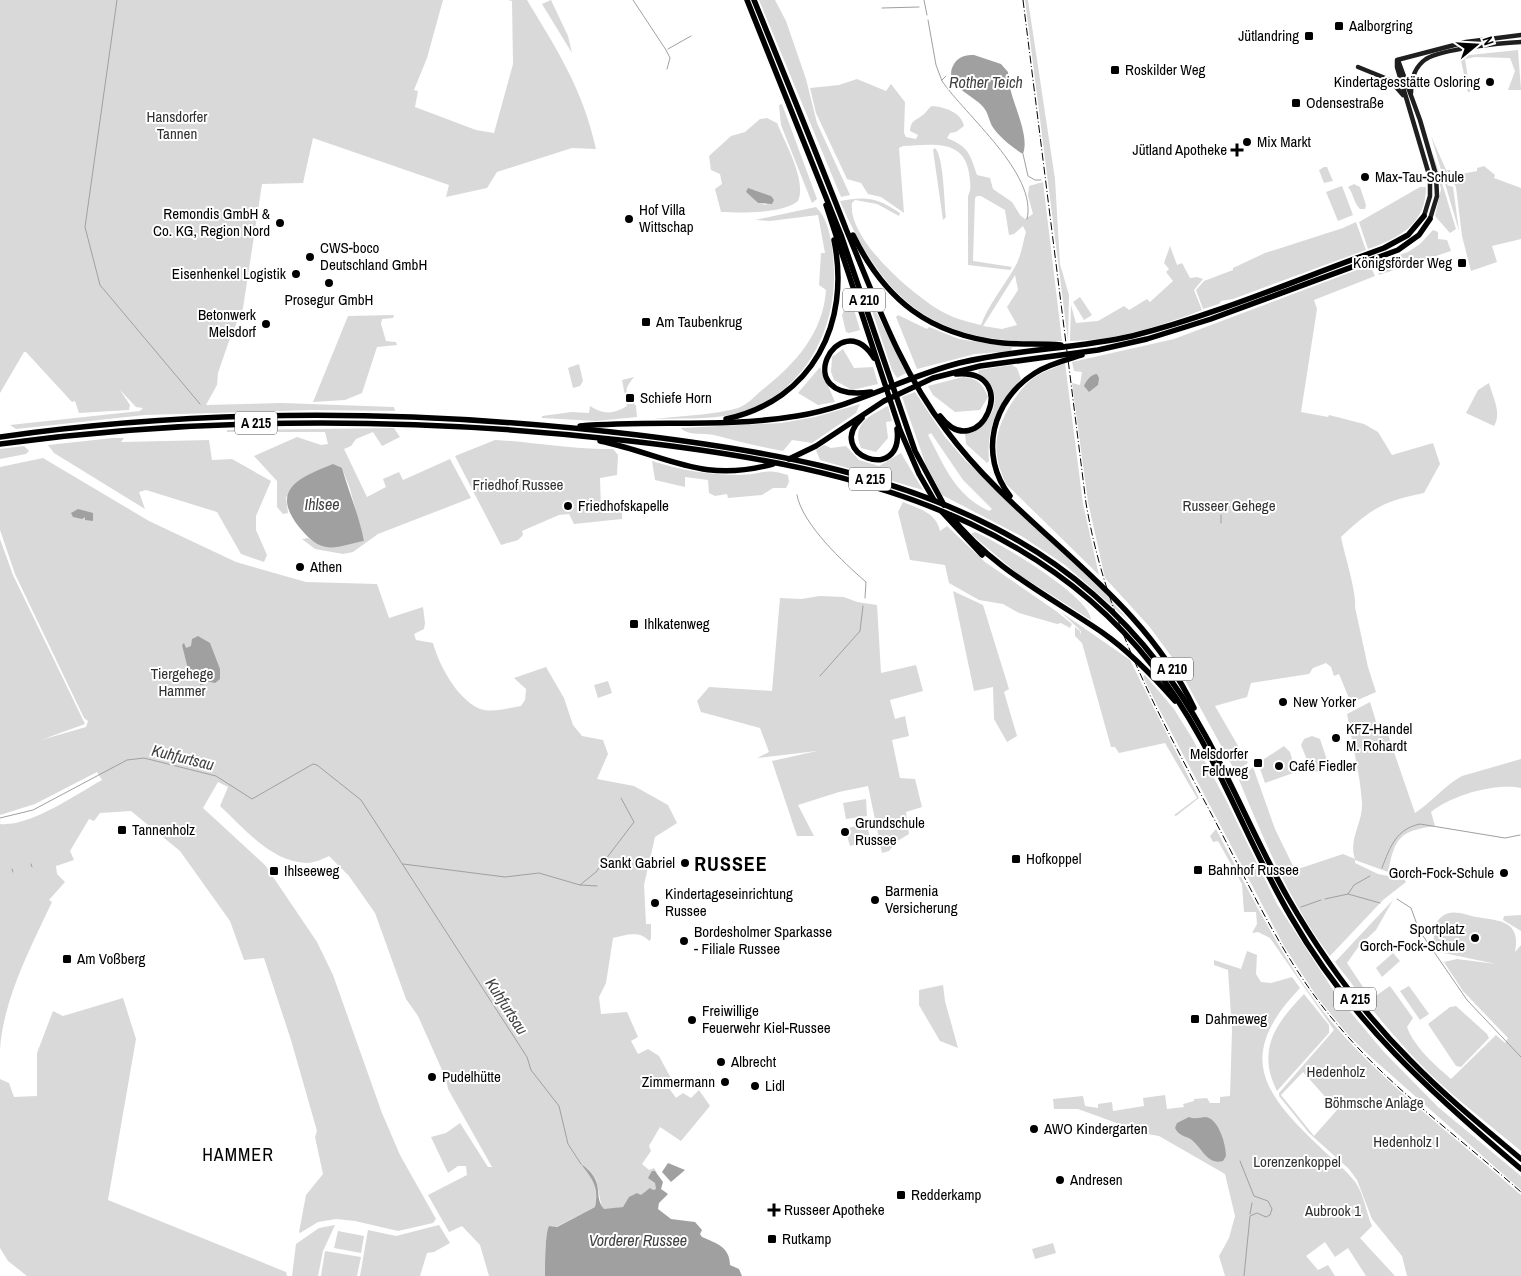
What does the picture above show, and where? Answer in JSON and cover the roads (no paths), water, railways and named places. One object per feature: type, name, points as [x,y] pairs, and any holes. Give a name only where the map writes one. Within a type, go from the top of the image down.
[{"type":"highway","name":"A 210","points":[[747,0],[860,286],[910,439],[931,486],[975,546],[998,568],[1013,575],[1124,649],[1159,682],[1193,726]]},
{"type":"highway","name":"A 210","points":[[754,0],[889,333],[918,390],[962,451],[1022,511],[1093,576],[1134,618],[1170,667],[1189,698],[1202,726]]},
{"type":"highway","points":[[813,163],[893,410],[922,479],[946,517],[975,546]]},
{"type":"highway","points":[[834,196],[874,273],[893,296],[916,314],[940,327],[978,339],[1071,353],[1134,343],[1187,328],[1388,254],[1413,241],[1430,219]]},
{"type":"highway","points":[[714,422],[746,415],[774,402],[800,381],[821,350],[834,318],[839,282],[838,258],[828,213]]},
{"type":"highway","points":[[1071,353],[1175,324],[1384,248],[1408,236],[1424,216]]},
{"type":"highway","points":[[879,367],[864,346],[851,341],[840,343],[832,348],[826,359],[824,370],[829,382],[840,391],[854,394],[881,391]]},
{"type":"highway","points":[[566,430],[761,420],[808,414],[839,406],[920,375],[978,359],[1063,352]]},
{"type":"highway","points":[[566,430],[617,444],[683,466],[716,471],[739,471],[781,462],[816,446],[874,407],[924,381],[980,366],[1063,352]]},
{"type":"highway","points":[[1022,511],[1004,489],[995,471],[992,450],[994,428],[1003,407],[1020,385],[1063,352]]},
{"type":"highway","points":[[918,390],[943,421],[952,428],[969,430],[984,422],[990,412],[992,402],[985,384],[970,374],[942,376]]},
{"type":"highway","points":[[874,407],[856,424],[852,433],[855,449],[868,460],[885,458],[896,446],[898,436],[893,410]]},
{"type":"highway","name":"A 215","points":[[0,437],[167,420],[316,416],[433,418],[691,442],[815,465],[914,493],[973,517],[1037,553],[1101,601],[1158,662],[1202,726],[1286,895],[1340,979],[1411,1062],[1521,1159]]},
{"type":"highway","name":"A 215","points":[[0,444],[152,428],[280,423],[414,424],[566,430],[717,453],[814,471],[907,498],[972,524],[1035,559],[1096,605],[1147,658],[1169,687],[1193,726],[1281,900],[1318,961],[1343,995],[1407,1068],[1521,1169]]},
{"type":"main road","points":[[1424,216],[1430,196],[1430,178],[1397,60],[1466,42],[1521,35]]},
{"type":"main road","points":[[1409,100],[1414,74],[1427,58],[1467,49],[1521,42]]},
{"type":"main road","points":[[1358,67],[1390,80],[1409,100],[1436,175],[1437,196],[1430,219]]},
{"type":"water","name":"Rother Teich","points":[[974,55],[1001,64],[1008,72],[1011,92],[1024,135],[1025,145],[1023,154],[998,134],[992,126],[987,112],[980,103],[955,84],[952,78],[951,71],[956,61],[963,56]]},
{"type":"water","points":[[748,188],[771,196],[774,200],[772,204],[758,203],[746,192]]},
{"type":"water","points":[[1097,374],[1099,378],[1098,385],[1089,392],[1084,386],[1091,376]]},
{"type":"water","name":"Ihlsee","points":[[333,464],[342,468],[364,541],[340,547],[326,547],[314,542],[299,527],[287,503],[288,494],[300,480]]},
{"type":"water","points":[[78,509],[93,513],[93,521],[85,520],[85,517],[82,519],[73,517],[71,513]]},
{"type":"water","points":[[198,636],[210,643],[220,669],[220,679],[215,683],[206,681],[205,684],[200,685],[200,681],[187,665],[182,645],[184,643],[186,648],[191,646],[192,639]]},
{"type":"water","points":[[1189,1117],[1206,1117],[1215,1122],[1225,1146],[1226,1156],[1223,1161],[1213,1161],[1192,1140],[1177,1131],[1175,1128],[1177,1123]]},
{"type":"water","points":[[668,1163],[685,1170],[671,1182],[662,1172]]},
{"type":"water","name":"Vorderer Russee","points":[[581,1164],[597,1182],[599,1199],[604,1209],[623,1207],[629,1197],[637,1193],[641,1195],[650,1188],[656,1189],[655,1183],[648,1178],[652,1171],[655,1171],[663,1182],[661,1189],[668,1194],[659,1203],[658,1209],[671,1219],[695,1222],[702,1230],[700,1234],[702,1237],[721,1246],[728,1254],[730,1265],[739,1269],[742,1276],[545,1276],[546,1242],[549,1226],[557,1227],[595,1207],[596,1194],[594,1184]]},
{"type":"waterway","points":[[117,0],[85,227],[100,285],[200,404]]},
{"type":"waterway","points":[[633,0],[670,58],[667,69]]},
{"type":"waterway","points":[[924,0],[927,15]]},
{"type":"waterway","points":[[882,8],[919,7]]},
{"type":"waterway","points":[[928,20],[936,65],[942,81],[1011,165],[1022,183],[1027,202],[1027,219]]},
{"type":"waterway","points":[[668,49],[691,36]]},
{"type":"waterway","points":[[942,80],[946,76]]},
{"type":"waterway","points":[[1023,154],[1028,176],[1035,180],[1041,180]]},
{"type":"waterway","points":[[797,495],[800,506],[815,530],[836,554],[866,582],[865,598]]},
{"type":"waterway","points":[[1221,502],[1221,510]]},
{"type":"waterway","points":[[1221,515],[1221,523]]},
{"type":"waterway","points":[[820,676],[860,631],[863,606]]},
{"type":"waterway","name":"Kuhfurtsau","points":[[0,818],[33,810],[127,760],[144,758],[216,776],[252,799],[313,764],[317,765],[361,800],[527,1057],[531,1070],[559,1106],[568,1144],[581,1164]]},
{"type":"waterway","name":"Kuhfurtsau","points":[[403,864],[505,877],[539,873],[580,885],[596,872],[634,822],[621,798]]},
{"type":"waterway","points":[[1382,868],[1395,840],[1405,830],[1420,824],[1505,838],[1520,835]]},
{"type":"waterway","points":[[1325,899],[1348,894],[1354,885],[1370,876]]},
{"type":"waterway","points":[[580,885],[597,886]]},
{"type":"waterway","points":[[1348,894],[1380,903]]},
{"type":"waterway","points":[[1397,899],[1411,908],[1419,930],[1467,1000],[1521,1057]]},
{"type":"waterway","points":[[1301,907],[1321,900]]},
{"type":"waterway","points":[[1240,1161],[1254,1196],[1268,1201],[1272,1209],[1270,1215],[1266,1217],[1257,1213],[1250,1216],[1244,1276]]},
{"type":"waterway","points":[[1250,1214],[1252,1203]]},
{"type":"railway","points":[[1023,0],[1086,503],[1095,548],[1108,592],[1140,674],[1260,908],[1288,956],[1319,1001],[1357,1046],[1401,1090],[1521,1192]]},
{"type":"place","name":"Aalborgring","points":[[1339,26]]},
{"type":"place","name":"Jütlandring","points":[[1309,36]]},
{"type":"place","name":"Roskilder Weg","points":[[1115,70]]},
{"type":"place","name":"Kindertagesstätte Osloring","points":[[1490,82]]},
{"type":"place","name":"Odensestraße","points":[[1296,103]]},
{"type":"place","name":"Mix Markt","points":[[1247,142]]},
{"type":"place","name":"Jütland Apotheke","points":[[1237,150]]},
{"type":"place","name":"Max-Tau-Schule","points":[[1365,177]]},
{"type":"place","name":"Hof Villa Wittschap","points":[[629,219]]},
{"type":"place","name":"Remondis GmbH & Co. KG, Region Nord","points":[[280,223]]},
{"type":"place","name":"CWS-boco Deutschland GmbH","points":[[310,257]]},
{"type":"place","name":"Königsförder Weg","points":[[1462,263]]},
{"type":"place","name":"Eisenhenkel Logistik","points":[[296,274]]},
{"type":"place","name":"Prosegur GmbH","points":[[329,283]]},
{"type":"place","name":"Am Taubenkrug","points":[[646,322]]},
{"type":"place","name":"Betonwerk Melsdorf","points":[[266,324]]},
{"type":"place","name":"Schiefe Horn","points":[[630,398]]},
{"type":"place","name":"Friedhofskapelle","points":[[568,506]]},
{"type":"place","name":"Athen","points":[[300,567]]},
{"type":"place","name":"Ihlkatenweg","points":[[634,624]]},
{"type":"place","name":"New Yorker","points":[[1283,702]]},
{"type":"place","name":"KFZ-Handel M. Rohardt","points":[[1336,738]]},
{"type":"place","name":"Melsdorfer Feldweg","points":[[1258,763]]},
{"type":"place","name":"Café Fiedler","points":[[1279,766]]},
{"type":"place","name":"Tannenholz","points":[[122,830]]},
{"type":"place","name":"Grundschule Russee","points":[[845,832]]},
{"type":"place","name":"Hofkoppel","points":[[1016,859]]},
{"type":"place","name":"Sankt Gabriel","points":[[685,863]]},
{"type":"place","name":"Bahnhof Russee","points":[[1198,870]]},
{"type":"place","name":"Ihlseeweg","points":[[274,871]]},
{"type":"place","name":"Gorch-Fock-Schule","points":[[1504,873]]},
{"type":"place","name":"Barmenia Versicherung","points":[[875,900]]},
{"type":"place","name":"Kindertageseinrichtung Russee","points":[[655,903]]},
{"type":"place","name":"Sportplatz Gorch-Fock-Schule","points":[[1475,938]]},
{"type":"place","name":"Bordesholmer Sparkasse - Filiale Russee","points":[[684,941]]},
{"type":"place","name":"Am Voßberg","points":[[67,959]]},
{"type":"place","name":"Dahmeweg","points":[[1195,1019]]},
{"type":"place","name":"Freiwillige Feuerwehr Kiel-Russee","points":[[692,1020]]},
{"type":"place","name":"Albrecht","points":[[721,1062]]},
{"type":"place","name":"Pudelhütte","points":[[432,1077]]},
{"type":"place","name":"Zimmermann","points":[[725,1082]]},
{"type":"place","name":"Lidl","points":[[755,1086]]},
{"type":"place","name":"AWO Kindergarten","points":[[1034,1129]]},
{"type":"place","name":"Andresen","points":[[1060,1180]]},
{"type":"place","name":"Redderkamp","points":[[901,1195]]},
{"type":"place","name":"Russeer Apotheke","points":[[774,1210]]},
{"type":"place","name":"Rutkamp","points":[[772,1239]]},
{"type":"district","name":"RUSSEE","points":[[731,864]]},
{"type":"district","name":"HAMMER","points":[[238,1155]]},
{"type":"park label","name":"Hansdorfer Tannen","points":[[177,126]]},
{"type":"park label","name":"Friedhof Russee","points":[[518,485]]},
{"type":"park label","name":"Russeer Gehege","points":[[1229,506]]},
{"type":"park label","name":"Tiergehege Hammer","points":[[182,682]]},
{"type":"park label","name":"Hedenholz","points":[[1336,1072]]},
{"type":"park label","name":"Böhmsche Anlage","points":[[1374,1103]]},
{"type":"park label","name":"Hedenholz I","points":[[1406,1142]]},
{"type":"park label","name":"Lorenzenkoppel","points":[[1297,1162]]},
{"type":"park label","name":"Aubrook 1","points":[[1333,1211]]}]
